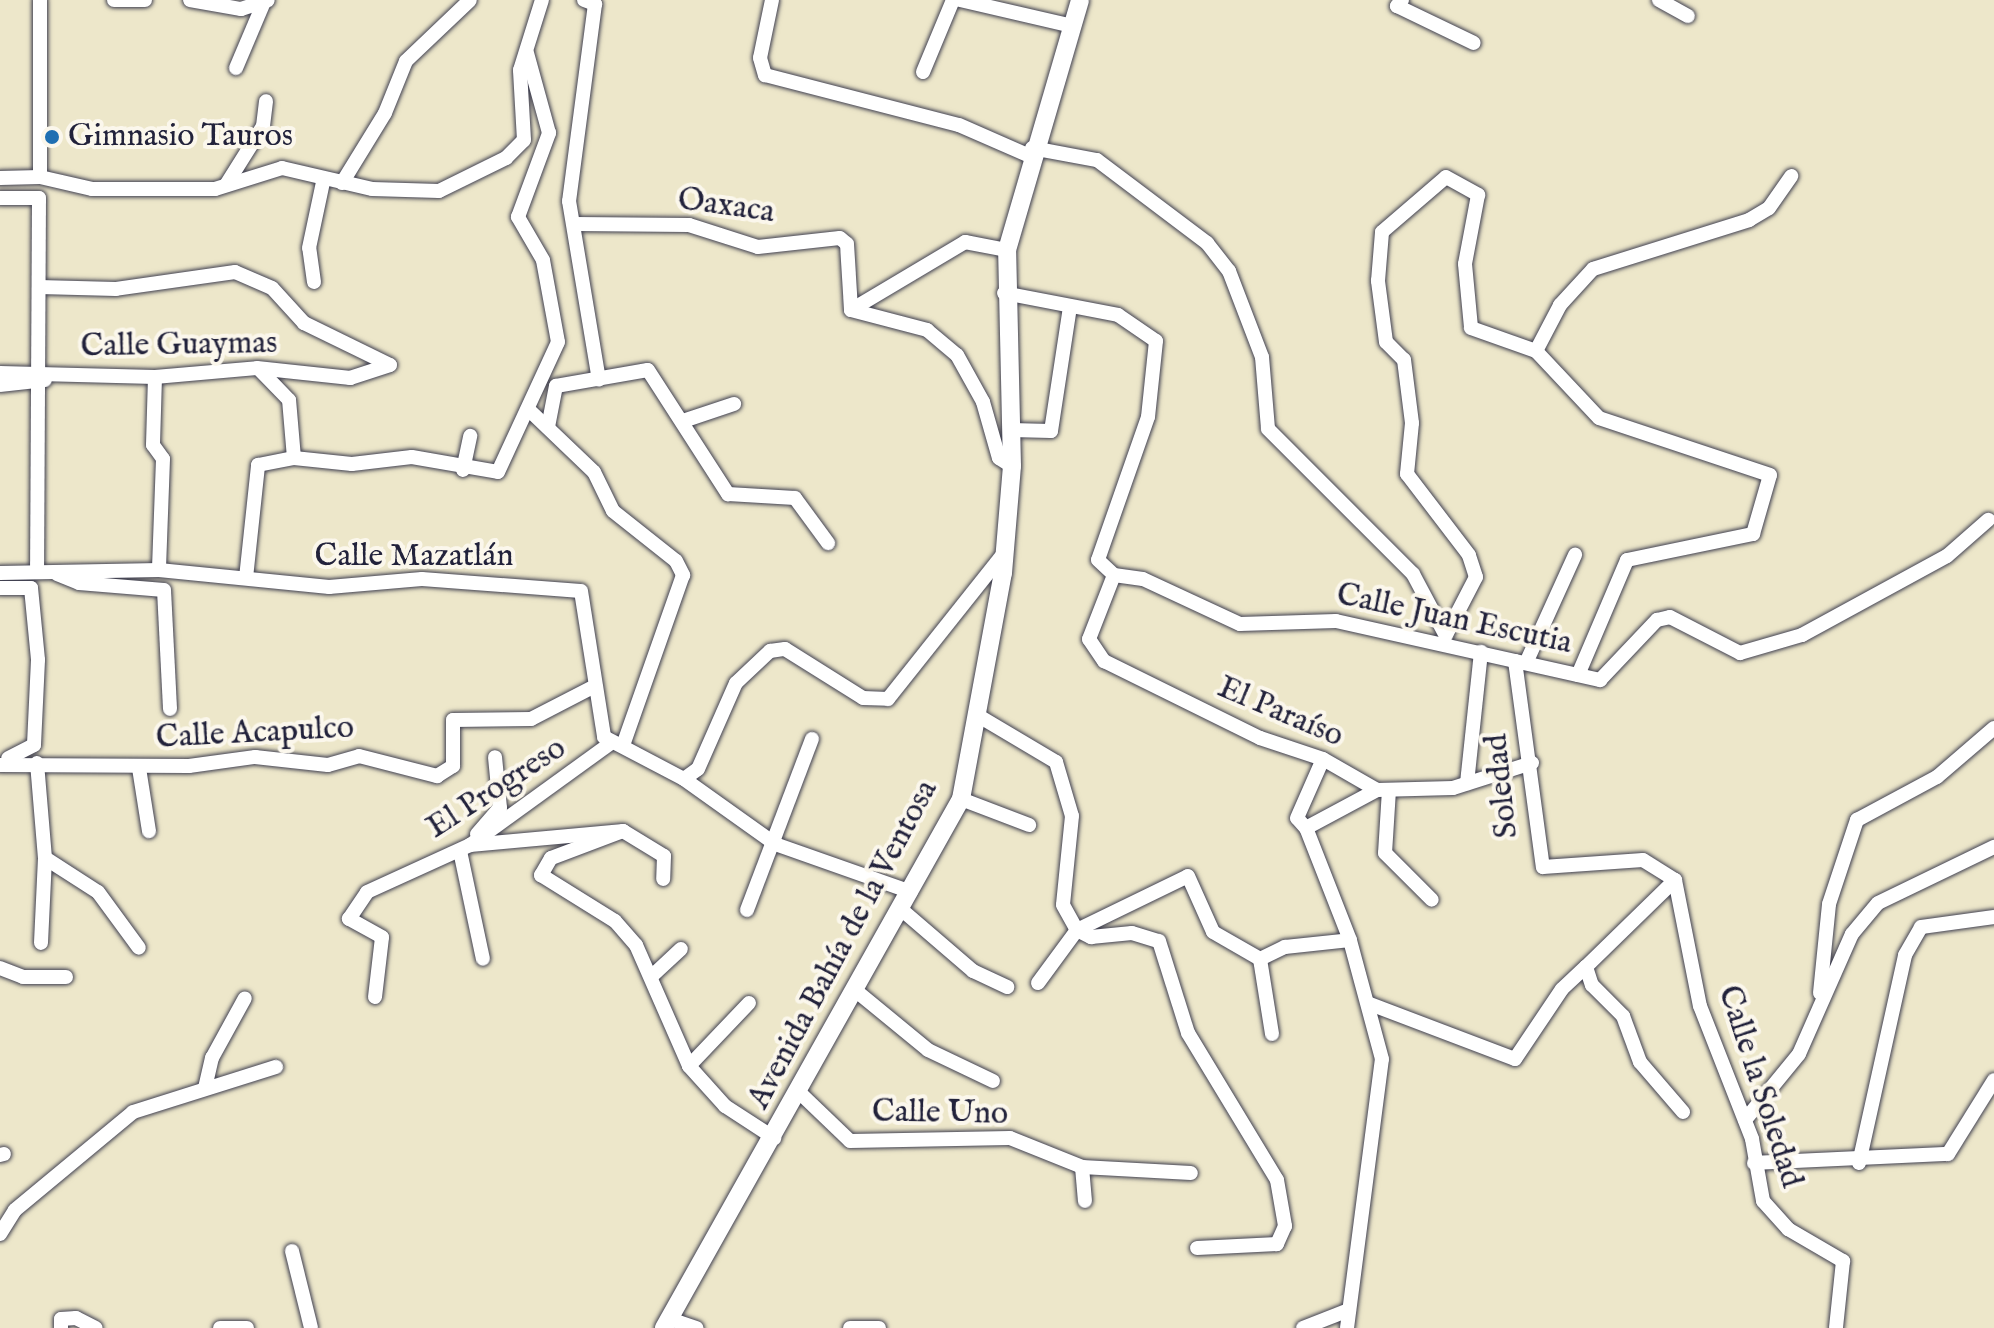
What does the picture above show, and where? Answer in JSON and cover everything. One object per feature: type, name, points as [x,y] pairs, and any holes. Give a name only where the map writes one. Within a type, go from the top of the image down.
[{"type":"main road","name":"Avenida Bahía de la Ventosa","points":[[667,1323],[800,1093],[961,799],[1004,553],[1012,466],[1004,293],[1007,250],[1031,152],[1080,0]]},
{"type":"street","points":[[40,0],[40,177]]},
{"type":"street","points":[[114,0],[145,0]]},
{"type":"street","points":[[190,0],[241,9],[266,1]]},
{"type":"street","points":[[342,183],[406,61],[470,0]]},
{"type":"street","points":[[0,178],[40,177],[92,189],[225,187],[282,168],[323,182],[439,191],[518,150],[527,123],[520,70],[542,0]]},
{"type":"street","points":[[772,0],[760,58],[765,75],[959,125],[1031,152],[1097,160],[1207,243],[1229,271],[1262,357],[1268,429],[1413,574],[1445,639]]},
{"type":"street","points":[[923,72],[953,0]]},
{"type":"street","points":[[960,0],[1073,26]]},
{"type":"street","points":[[1402,0],[1397,6],[1474,43]]},
{"type":"street","points":[[1659,0],[1688,16]]},
{"type":"street","points":[[236,68],[266,1]]},
{"type":"street","points":[[589,2],[569,201],[599,380]]},
{"type":"street","points":[[246,578],[258,465],[294,458],[352,464],[412,457],[463,470],[498,472],[554,361],[558,328],[540,249],[518,224],[549,133],[527,45]]},
{"type":"street","points":[[225,187],[263,126],[266,101]]},
{"type":"street","points":[[1536,351],[1560,305],[1593,269],[1749,220],[1769,208],[1791,176]]},
{"type":"street","points":[[1445,639],[1476,577],[1469,555],[1407,474],[1411,413],[1404,360],[1380,323],[1378,239],[1446,177],[1478,195],[1465,264],[1471,328],[1536,351],[1599,418],[1770,475],[1753,534],[1627,560],[1578,675]]},
{"type":"street","points":[[314,282],[309,248],[323,182]]},
{"type":"street","points":[[0,198],[39,198],[37,572]]},
{"type":"street","name":"Oaxaca","points":[[575,224],[689,225],[758,247],[840,238],[847,244],[851,310]]},
{"type":"street","points":[[851,310],[956,246],[1007,250]]},
{"type":"street","name":"Calle Guaymas","points":[[0,373],[155,377],[257,368],[350,378],[390,365],[304,323],[272,288],[245,276],[219,270],[174,282],[39,287]]},
{"type":"street","points":[[1004,293],[1118,315],[1156,341],[1148,417],[1098,560],[1114,575]]},
{"type":"street","points":[[1011,430],[1051,431],[1070,307]]},
{"type":"street","points":[[851,310],[927,330],[957,355],[983,402],[999,458],[1012,466]]},
{"type":"street","points":[[257,368],[289,400],[294,458]]},
{"type":"street","points":[[548,427],[556,386],[648,370],[728,494],[795,498],[828,543]]},
{"type":"street","name":"Calle Guaymas","points":[[0,385],[38,376]]},
{"type":"street","points":[[155,377],[153,445],[163,459],[159,570]]},
{"type":"street","points":[[683,421],[734,404]]},
{"type":"street","points":[[528,409],[599,478],[613,511],[676,561],[683,575],[618,743],[684,779],[775,844],[911,892]]},
{"type":"street","points":[[463,470],[470,436]]},
{"type":"street","name":"Calle Juan Escutia","points":[[1114,575],[1143,579],[1240,624],[1317,619],[1445,639],[1481,652],[1600,680],[1657,620],[1670,617],[1740,653],[1788,641],[1947,556],[1988,520]]},
{"type":"street","points":[[684,779],[698,769],[736,683],[757,660],[785,649],[863,698],[888,699],[1004,553]]},
{"type":"street","points":[[1520,662],[1575,555]]},
{"type":"street","name":"Calle Mazatlán","points":[[0,573],[159,570],[329,587],[422,579],[581,591],[593,687],[618,743]]},
{"type":"street","name":"Calle Mazatlán","points":[[53,572],[79,583],[164,590],[170,709]]},
{"type":"street","name":"El Paraíso","points":[[1114,575],[1089,639],[1104,661],[1260,738],[1323,759],[1383,790]]},
{"type":"street","points":[[0,588],[31,588],[38,729],[24,755],[0,758]]},
{"type":"street","points":[[1467,783],[1481,652]]},
{"type":"street","name":"Soledad","points":[[1520,662],[1532,763],[1533,829],[1543,867],[1657,863],[1675,880]]},
{"type":"street","name":"Calle Acapulco","points":[[0,765],[37,763],[139,768],[255,757],[328,765],[359,756],[437,776],[453,766],[453,720],[531,719],[593,687]]},
{"type":"street","points":[[977,715],[1056,762],[1064,775],[1072,816],[1063,905],[1077,930]]},
{"type":"street","points":[[1818,1006],[1829,904],[1857,820],[1937,777],[1994,728]]},
{"type":"street","points":[[747,910],[775,844],[812,739]]},
{"type":"street","name":"El Progreso","points":[[375,997],[382,937],[349,919],[366,894],[465,848],[618,743]]},
{"type":"street","points":[[465,848],[500,808],[495,757]]},
{"type":"street","points":[[1323,759],[1297,818],[1306,828],[1350,940],[1370,1004],[1382,1059],[1347,1328]]},
{"type":"street","points":[[37,763],[45,858],[41,943]]},
{"type":"street","points":[[1306,828],[1383,790],[1467,783],[1532,763]]},
{"type":"street","points":[[139,768],[149,831]]},
{"type":"street","points":[[1383,790],[1385,853],[1432,900]]},
{"type":"street","points":[[961,799],[1029,825]]},
{"type":"street","points":[[465,848],[623,831],[664,856],[663,879]]},
{"type":"street","points":[[623,831],[551,858],[541,875],[615,921],[653,975],[689,1066],[725,1106],[774,1138]]},
{"type":"street","points":[[1745,1120],[1799,1054],[1852,934],[1878,903],[1994,847]]},
{"type":"street","points":[[465,848],[483,959]]},
{"type":"street","points":[[45,858],[98,892],[139,948]]},
{"type":"street","points":[[1038,983],[1077,930],[1188,876],[1213,932],[1260,959]]},
{"type":"street","points":[[1370,1004],[1515,1059],[1562,989],[1675,880]]},
{"type":"street","name":"Calle la Soledad","points":[[1675,880],[1700,1006],[1745,1120],[1769,1211],[1843,1261],[1836,1328]]},
{"type":"street","points":[[902,910],[973,971],[1008,987]]},
{"type":"street","points":[[1859,1163],[1905,955],[1921,927],[1994,917]]},
{"type":"street","points":[[1077,930],[1159,941],[1188,1033],[1217,1071],[1277,1180],[1285,1226],[1267,1249],[1197,1248]]},
{"type":"street","points":[[1260,959],[1285,947],[1350,940]]},
{"type":"street","points":[[653,975],[681,949]]},
{"type":"street","points":[[1260,959],[1272,1034]]},
{"type":"street","points":[[1586,967],[1592,985],[1623,1016],[1640,1062],[1683,1112]]},
{"type":"street","points":[[0,968],[23,977],[66,977]]},
{"type":"street","points":[[855,990],[928,1050],[993,1081]]},
{"type":"street","points":[[205,1088],[212,1058],[245,998]]},
{"type":"street","points":[[689,1066],[749,1003]]},
{"type":"street","points":[[0,1234],[15,1210],[133,1112],[276,1067]]},
{"type":"street","points":[[1754,1163],[1859,1163],[1948,1154],[1994,1080]]},
{"type":"street","name":"Calle Uno","points":[[800,1093],[850,1141],[1010,1138],[1082,1167],[1191,1173]]},
{"type":"street","points":[[1082,1167],[1085,1201]]},
{"type":"street","points":[[292,1251],[311,1328]]},
{"type":"street","points":[[1303,1328],[1349,1310]]},
{"type":"street","points":[[667,1323],[696,1328]]},
{"type":"street","points":[[58,1325],[96,1328]]},
{"type":"street","points":[[220,1328],[247,1328]]},
{"type":"street","points":[[850,1328],[879,1328]]},
{"type":"place","name":"Gimnasio Tauros","points":[[52,137]]}]
